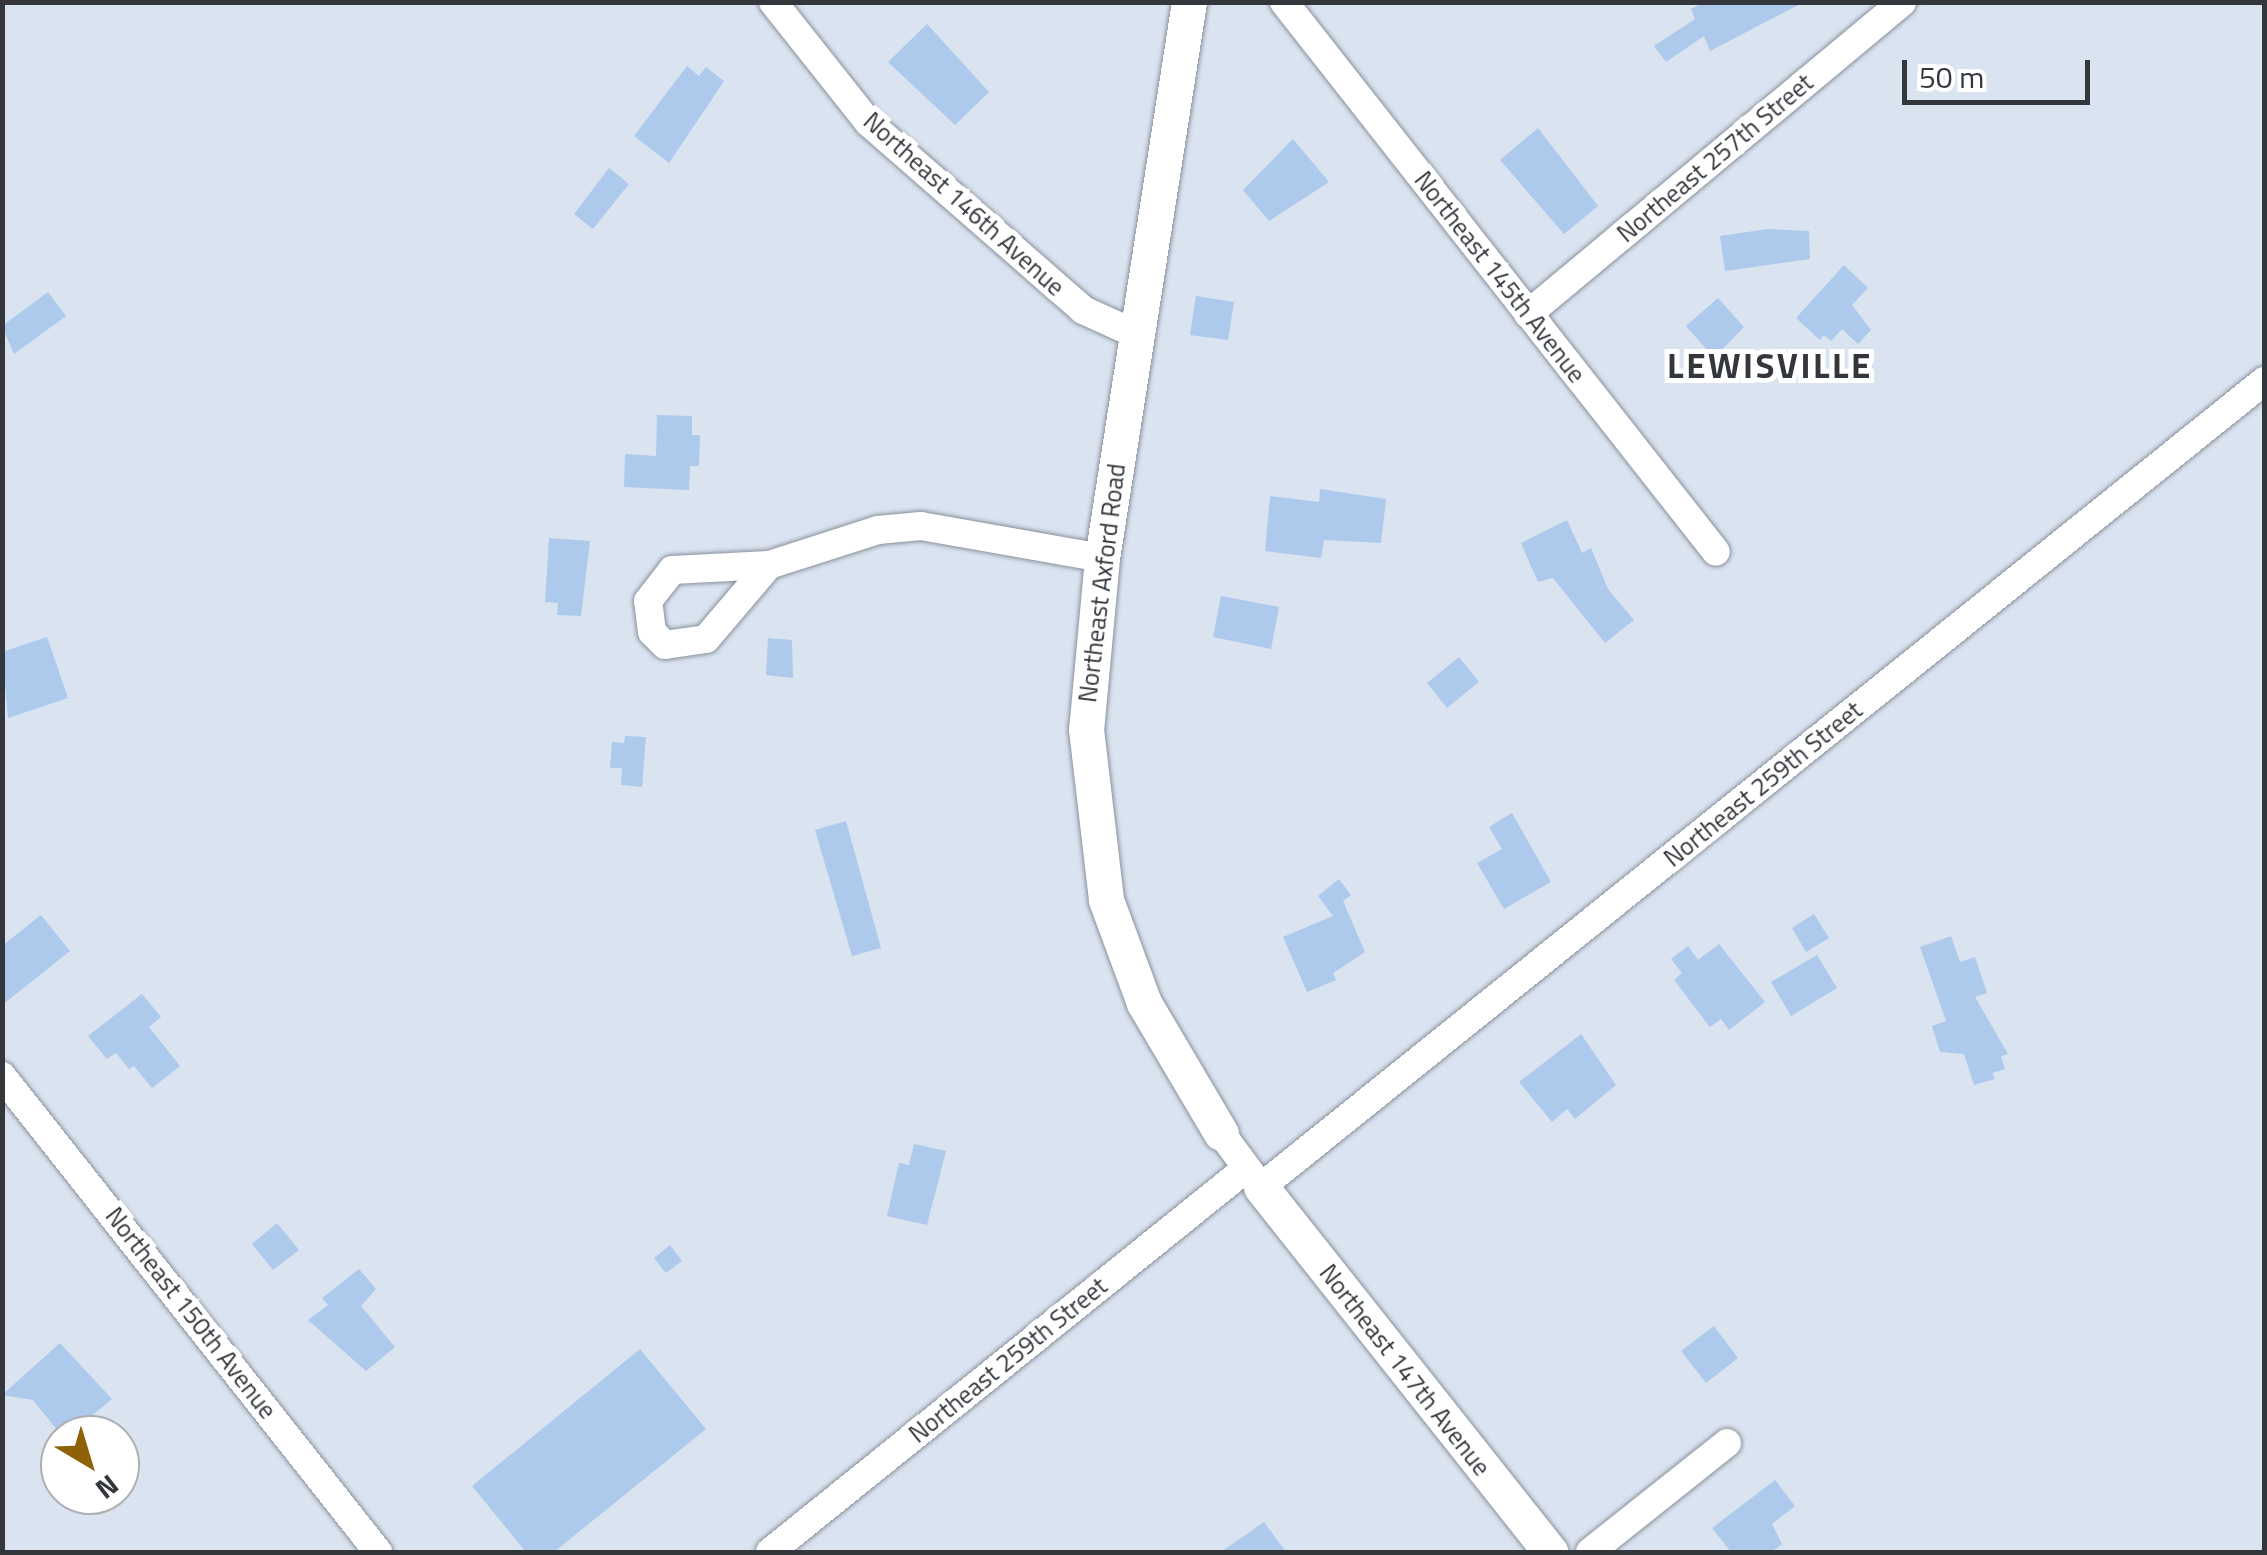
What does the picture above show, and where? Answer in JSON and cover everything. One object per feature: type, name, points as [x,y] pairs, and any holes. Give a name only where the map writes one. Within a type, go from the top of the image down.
[{"type":"main road","name":"Northeast Axford Road","points":[[1189,2],[1102,558],[1086,729],[1106,900],[1144,1003],[1221,1133]]},
{"type":"main road","name":"Northeast 147th Avenue","points":[[1254,1178],[1550,1552]]},
{"type":"street","name":"Northeast 146th Avenue","points":[[773,2],[869,123],[1083,310],[1136,334]]},
{"type":"street","name":"Northeast 145th Avenue","points":[[1284,2],[1716,552]]},
{"type":"street","name":"Northeast 257th Street","points":[[1528,314],[1902,2]]},
{"type":"street","name":"Northeast 259th Street","points":[[770,1552],[1254,1178],[2261,384]]},
{"type":"street","points":[[769,565],[878,530],[921,526],[1102,558]]},
{"type":"street","name":"Northeast 150th Avenue","points":[[2,1076],[378,1552]]},
{"type":"street","name":"Northeast Axford Road","points":[[1221,1133],[1254,1178]]},
{"type":"street","points":[[1590,1552],[1727,1444]]},
{"type":"building","points":[[1705,2],[1804,2],[1710,51],[1704,36],[1666,62],[1654,46],[1695,19],[1691,9]]},
{"type":"building","points":[[927,24],[989,92],[955,125],[888,62]]},
{"type":"building","points":[[687,66],[699,76],[706,67],[724,81],[669,163],[634,136]]},
{"type":"building","points":[[1538,128],[1598,206],[1564,234],[1500,160]]},
{"type":"building","points":[[1293,139],[1329,182],[1269,221],[1243,190]]},
{"type":"building","points":[[609,168],[629,184],[593,229],[574,214]]},
{"type":"building","points":[[1768,229],[1809,231],[1810,259],[1725,271],[1720,236]]},
{"type":"building","points":[[1844,265],[1868,288],[1852,305],[1871,330],[1858,344],[1842,329],[1831,341],[1824,335],[1820,340],[1796,318]]},
{"type":"building","points":[[48,292],[66,316],[14,354],[2,326]]},
{"type":"building","points":[[1196,296],[1234,302],[1228,340],[1190,335]]},
{"type":"building","points":[[1718,298],[1744,327],[1714,358],[1686,326]]},
{"type":"building","points":[[657,415],[692,416],[692,435],[700,435],[699,466],[690,466],[689,490],[624,487],[625,454],[656,456]]},
{"type":"building","points":[[1320,489],[1386,499],[1381,543],[1324,540],[1321,558],[1265,551],[1270,496],[1319,502]]},
{"type":"building","points":[[1567,520],[1582,553],[1591,548],[1608,589],[1634,620],[1605,643],[1553,578],[1538,582],[1521,543]]},
{"type":"building","points":[[549,538],[590,541],[581,616],[557,615],[558,603],[545,602]]},
{"type":"building","points":[[1221,596],[1279,607],[1271,649],[1213,637]]},
{"type":"building","points":[[47,637],[68,698],[8,718],[2,652]]},
{"type":"building","points":[[768,638],[792,640],[793,678],[766,675]]},
{"type":"building","points":[[1459,657],[1479,682],[1447,708],[1427,683]]},
{"type":"building","points":[[625,736],[646,737],[642,787],[621,785],[622,768],[610,768],[612,742],[624,743]]},
{"type":"building","points":[[1512,813],[1551,882],[1504,909],[1477,863],[1502,849],[1489,827]]},
{"type":"building","points":[[846,821],[881,948],[852,956],[815,830]]},
{"type":"building","points":[[1339,879],[1351,895],[1343,901],[1365,952],[1333,973],[1336,980],[1307,992],[1283,937],[1333,916],[1318,896]]},
{"type":"building","points":[[1814,914],[1829,938],[1806,952],[1792,928]]},
{"type":"building","points":[[41,915],[70,951],[2,1005],[2,946]]},
{"type":"building","points":[[1951,936],[1960,962],[1975,957],[1987,993],[1975,997],[2008,1054],[2001,1056],[2005,1069],[1992,1073],[1995,1079],[1974,1085],[1964,1054],[1940,1052],[1932,1026],[1946,1021],[1920,947]]},
{"type":"building","points":[[1719,944],[1765,1002],[1729,1030],[1721,1019],[1710,1027],[1674,980],[1682,973],[1671,959],[1688,946],[1698,960]]},
{"type":"building","points":[[1817,955],[1837,988],[1791,1016],[1771,982]]},
{"type":"building","points":[[142,994],[161,1017],[149,1027],[180,1066],[152,1088],[134,1066],[129,1069],[116,1053],[107,1059],[88,1036]]},
{"type":"building","points":[[1581,1034],[1616,1085],[1575,1119],[1567,1109],[1552,1122],[1519,1082]]},
{"type":"building","points":[[914,1144],[946,1151],[927,1225],[887,1216],[899,1163],[909,1165]]},
{"type":"building","points":[[277,1223],[299,1250],[273,1270],[252,1244]]},
{"type":"building","points":[[670,1245],[682,1261],[666,1273],[654,1258]]},
{"type":"building","points":[[359,1269],[376,1289],[361,1306],[395,1347],[366,1371],[308,1320],[328,1305],[322,1298]]},
{"type":"building","points":[[1714,1326],[1738,1358],[1706,1383],[1681,1351]]},
{"type":"building","points":[[60,1343],[112,1399],[93,1415],[45,1415],[33,1400],[2,1395]]},
{"type":"building","points":[[640,1349],[706,1429],[554,1552],[526,1552],[472,1486]]},
{"type":"building","points":[[1775,1480],[1795,1506],[1772,1524],[1782,1544],[1771,1552],[1731,1552],[1712,1528]]},
{"type":"building","points":[[1264,1522],[1286,1552],[1221,1552]]},
{"type":"district","name":"LEWISVILLE","points":[[1770,365]]}]
